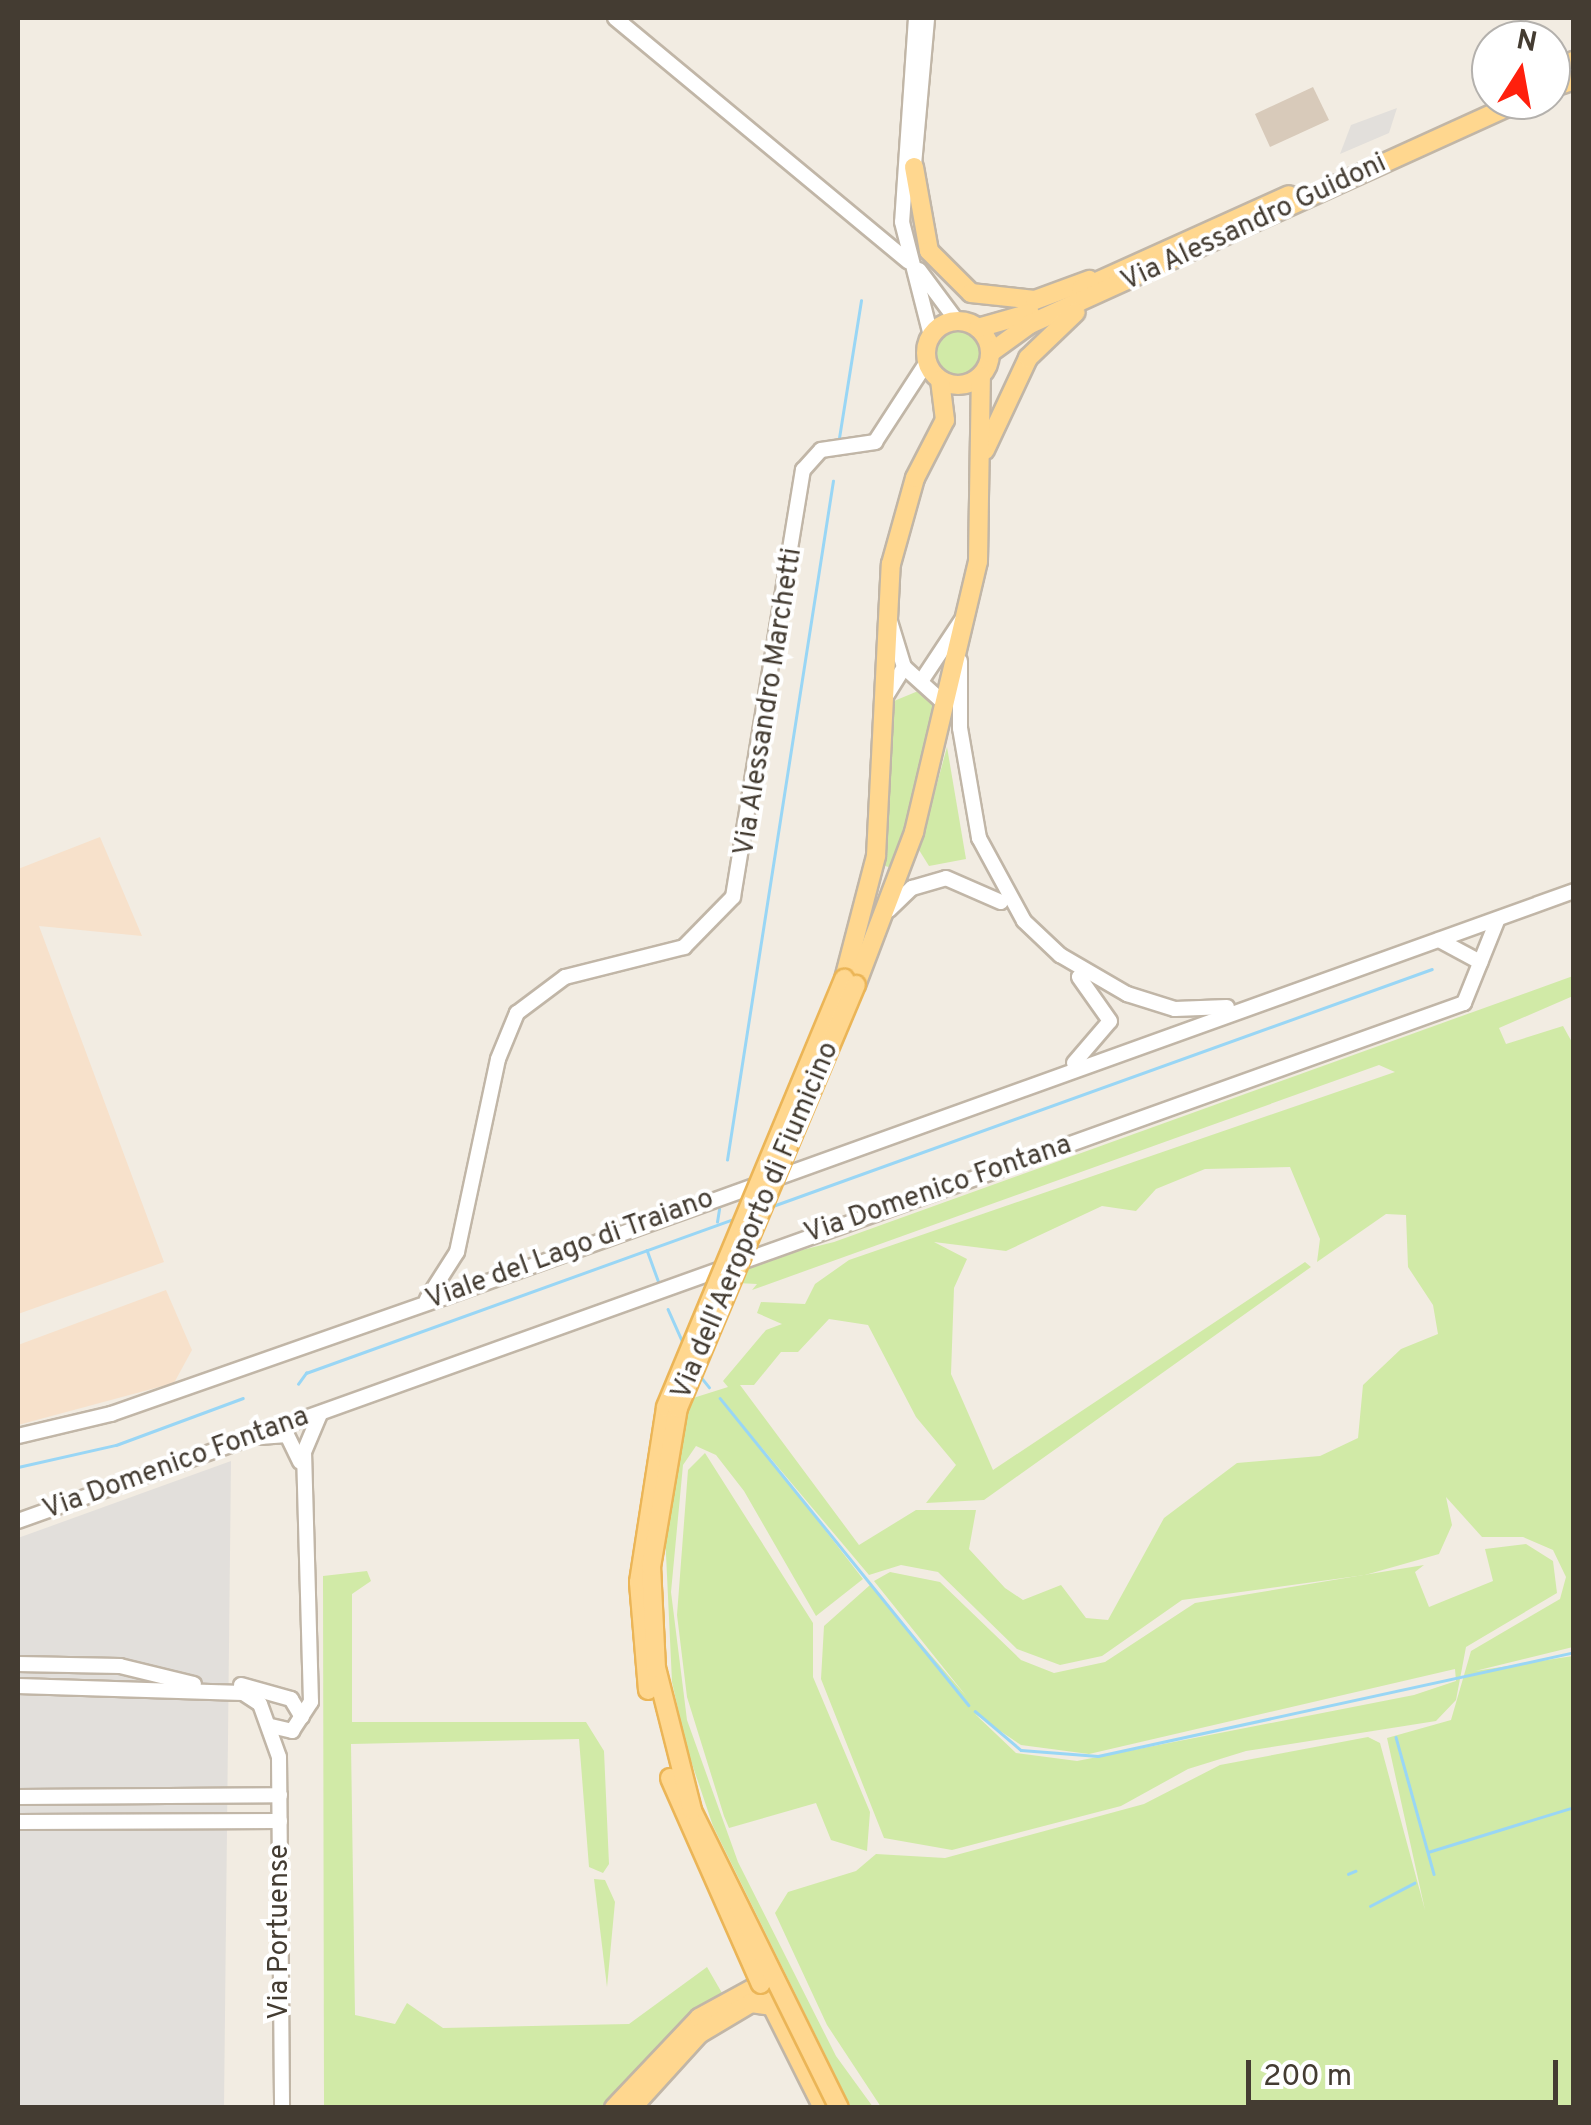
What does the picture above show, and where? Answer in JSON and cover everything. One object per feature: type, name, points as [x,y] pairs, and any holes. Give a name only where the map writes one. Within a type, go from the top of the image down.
[{"type":"main road","name":"Via Alessandro Guidoni","points":[[990,353],[1030,324],[1471,111]]},
{"type":"main road","name":"Via Alessandro Guidoni","points":[[978,328],[1124,277],[1477,120]]},
{"type":"main road","points":[[914,168],[921,234],[939,267],[971,292],[1035,300],[1124,277]]},
{"type":"main road","points":[[982,456],[1037,346],[1124,277]]},
{"type":"main road","points":[[956,321],[978,328],[990,353],[981,376],[961,385],[940,380],[927,362],[931,336],[956,321]]},
{"type":"main road","name":"Via dell'Aeroporto di Fiumicino","points":[[838,2108],[781,2007],[761,1984],[677,1804],[653,1716],[640,1614],[643,1519],[686,1345],[850,982],[880,928],[944,707],[985,512],[981,376]]},
{"type":"main road","name":"Via dell'Aeroporto di Fiumicino","points":[[823,2108],[692,1810],[656,1668],[652,1567],[678,1408],[850,982],[873,882],[886,603],[896,535],[945,420],[940,380]]},
{"type":"main road","points":[[632,2108],[699,2034],[761,1984]]},
{"type":"main road","points":[[614,2108],[689,2026],[731,2006],[781,2007]]},
{"type":"street","points":[[615,18],[868,222],[908,261]]},
{"type":"street","points":[[916,18],[902,222],[908,261],[931,336]]},
{"type":"street","points":[[927,18],[914,168],[914,257],[940,306],[956,321]]},
{"type":"street","points":[[868,222],[891,230],[902,222]]},
{"type":"street","name":"Via Alessandro Marchetti","points":[[414,1306],[452,1267],[500,1050],[516,1013],[564,977],[684,947],[733,897],[805,466],[821,450],[876,442],[927,362]]},
{"type":"street","points":[[886,603],[904,667],[922,680],[944,707],[975,851],[1001,902]]},
{"type":"street","points":[[922,680],[967,606]]},
{"type":"street","points":[[967,606],[960,728],[987,860],[1048,946],[1137,998],[1202,1011],[1268,1000]]},
{"type":"street","points":[[882,703],[904,667]]},
{"type":"street","points":[[880,928],[898,898],[937,879],[978,884],[1001,902],[1044,951],[1091,985],[1110,1021]]},
{"type":"street","name":"Viale del Lago di Traiano","points":[[18,1436],[111,1414],[1574,891]]},
{"type":"street","points":[[1438,940],[1480,962],[1486,934],[1504,916]]},
{"type":"street","name":"Via Domenico Fontana","points":[[18,1521],[1464,1003],[1480,962]]},
{"type":"street","points":[[1047,1078],[1096,1048],[1110,1021],[1137,998]]},
{"type":"street","points":[[18,1686],[243,1693],[286,1733],[302,1718],[310,1674],[305,1477],[308,1427],[327,1409]]},
{"type":"street","points":[[240,1441],[287,1434],[305,1477]]},
{"type":"street","points":[[18,1664],[120,1666],[285,1699],[302,1718]]},
{"type":"street","points":[[268,1720],[310,1674]]},
{"type":"street","name":"Via Portuense","points":[[268,1720],[279,1758],[282,2108]]},
{"type":"street","name":"Via Portuense","points":[[279,1758],[286,1733]]},
{"type":"street","points":[[18,1797],[280,1795]]},
{"type":"street","points":[[18,1822],[280,1820]]},
{"type":"shaded area","points":[[1397,108],[1389,133],[1340,154],[1351,125]]},
{"type":"shaded area","points":[[100,837],[142,936],[39,926],[164,1262],[18,1314],[18,869]]},
{"type":"shaded area","points":[[166,1290],[192,1350],[174,1383],[18,1425],[18,1345]]},
{"type":"shaded area","points":[[231,1461],[224,2107],[18,2108],[18,1538]]},
{"type":"green space","points":[[958,331],[974,337],[980,353],[974,369],[958,375],[942,369],[936,353],[942,337]]},
{"type":"green space","points":[[923,689],[936,712],[896,869],[885,866],[894,701]]},
{"type":"green space","points":[[947,747],[966,859],[929,866],[919,850]]},
{"type":"green space","points":[[1573,976],[1573,996],[1499,1028],[1506,1044],[1563,1026],[1573,1044],[1573,1647],[1475,1671],[1573,1656],[1573,2107],[881,2107],[827,2025],[775,1913],[788,1892],[856,1871],[876,1854],[945,1858],[1144,1804],[1220,1765],[1368,1737],[1380,1743],[1425,1910],[1387,1738],[1451,1720],[1471,1651],[1560,1599],[1566,1577],[1553,1550],[1523,1537],[1482,1537],[1446,1497],[1452,1525],[1439,1554],[1365,1575],[1182,1600],[1102,1656],[1060,1665],[1017,1649],[938,1572],[901,1565],[869,1575],[756,1441],[863,1579],[816,1616],[744,1491],[716,1455],[696,1446],[683,1465],[671,1592],[687,1720],[738,1862],[836,2056],[873,2107],[851,2107],[713,1826],[687,1749],[672,1682],[665,1533],[690,1399],[728,1387],[723,1381],[766,1330],[782,1324],[757,1313],[761,1302],[805,1304],[815,1284],[849,1260],[1395,1072],[1379,1065],[752,1290],[757,1284],[737,1283],[746,1264],[834,1242]],"holes":[[[1290,1167],[1320,1239],[1317,1262],[1386,1214],[1406,1215],[1408,1267],[1433,1305],[1438,1334],[1401,1349],[1363,1385],[1358,1438],[1320,1456],[1237,1463],[1164,1518],[1108,1620],[1086,1618],[1061,1585],[1023,1600],[1005,1588],[969,1549],[976,1510],[916,1510],[859,1545],[740,1385],[754,1385],[781,1352],[798,1352],[829,1319],[868,1325],[916,1417],[956,1465],[926,1503],[984,1500],[1311,1267],[1305,1262],[993,1470],[951,1374],[954,1288],[967,1259],[934,1242],[1006,1251],[1102,1206],[1136,1211],[1156,1189],[1205,1169]]]},
{"type":"green space","points":[[705,1453],[813,1623],[813,1677],[870,1812],[867,1851],[831,1840],[816,1803],[729,1828],[724,1816],[687,1697],[677,1615],[688,1470]]},
{"type":"green space","points":[[1526,1544],[1553,1561],[1557,1593],[1466,1647],[1456,1700],[1436,1721],[1246,1751],[1188,1769],[1121,1806],[952,1850],[884,1838],[821,1679],[824,1626],[870,1585],[967,1697],[874,1581],[890,1572],[940,1582],[1021,1660],[1054,1673],[1105,1662],[1195,1603],[1424,1565],[1415,1572],[1429,1607],[1493,1581],[1485,1549]],"holes":[[[1455,1669],[1456,1681],[1414,1695],[1077,1761],[1016,1753],[975,1714],[1021,1745],[1089,1754]]]},
{"type":"green space","points":[[367,1571],[371,1581],[352,1594],[352,1722],[586,1722],[604,1751],[609,1864],[603,1873],[589,1867],[579,1739],[351,1744],[355,2015],[395,2024],[407,2003],[443,2028],[629,2024],[707,1967],[722,1993],[606,2107],[324,2107],[323,1576]]},
{"type":"green space","points":[[594,1879],[605,1880],[615,1902],[607,1987]]},
{"type":"building","points":[[1313,87],[1329,120],[1270,147],[1255,114]]},
{"type":"waterway","points":[[839,438],[861,301]]},
{"type":"waterway","points":[[727,1160],[833,481]]},
{"type":"waterway","points":[[770,1207],[1432,969]]},
{"type":"waterway","points":[[717,1222],[719,1209]]},
{"type":"waterway","points":[[298,1384],[306,1373],[734,1219]]},
{"type":"waterway","points":[[647,1250],[658,1281]]},
{"type":"waterway","points":[[668,1309],[683,1343]]},
{"type":"waterway","points":[[701,1377],[709,1387]]},
{"type":"waterway","points":[[18,1467],[116,1445],[243,1398]]},
{"type":"waterway","points":[[720,1398],[969,1705]]},
{"type":"waterway","points":[[975,1711],[1021,1750],[1098,1756],[1574,1652]]},
{"type":"waterway","points":[[1396,1737],[1434,1874]]},
{"type":"waterway","points":[[1428,1852],[1574,1807]]},
{"type":"waterway","points":[[1348,1874],[1355,1871]]},
{"type":"waterway","points":[[1370,1906],[1414,1883]]}]
